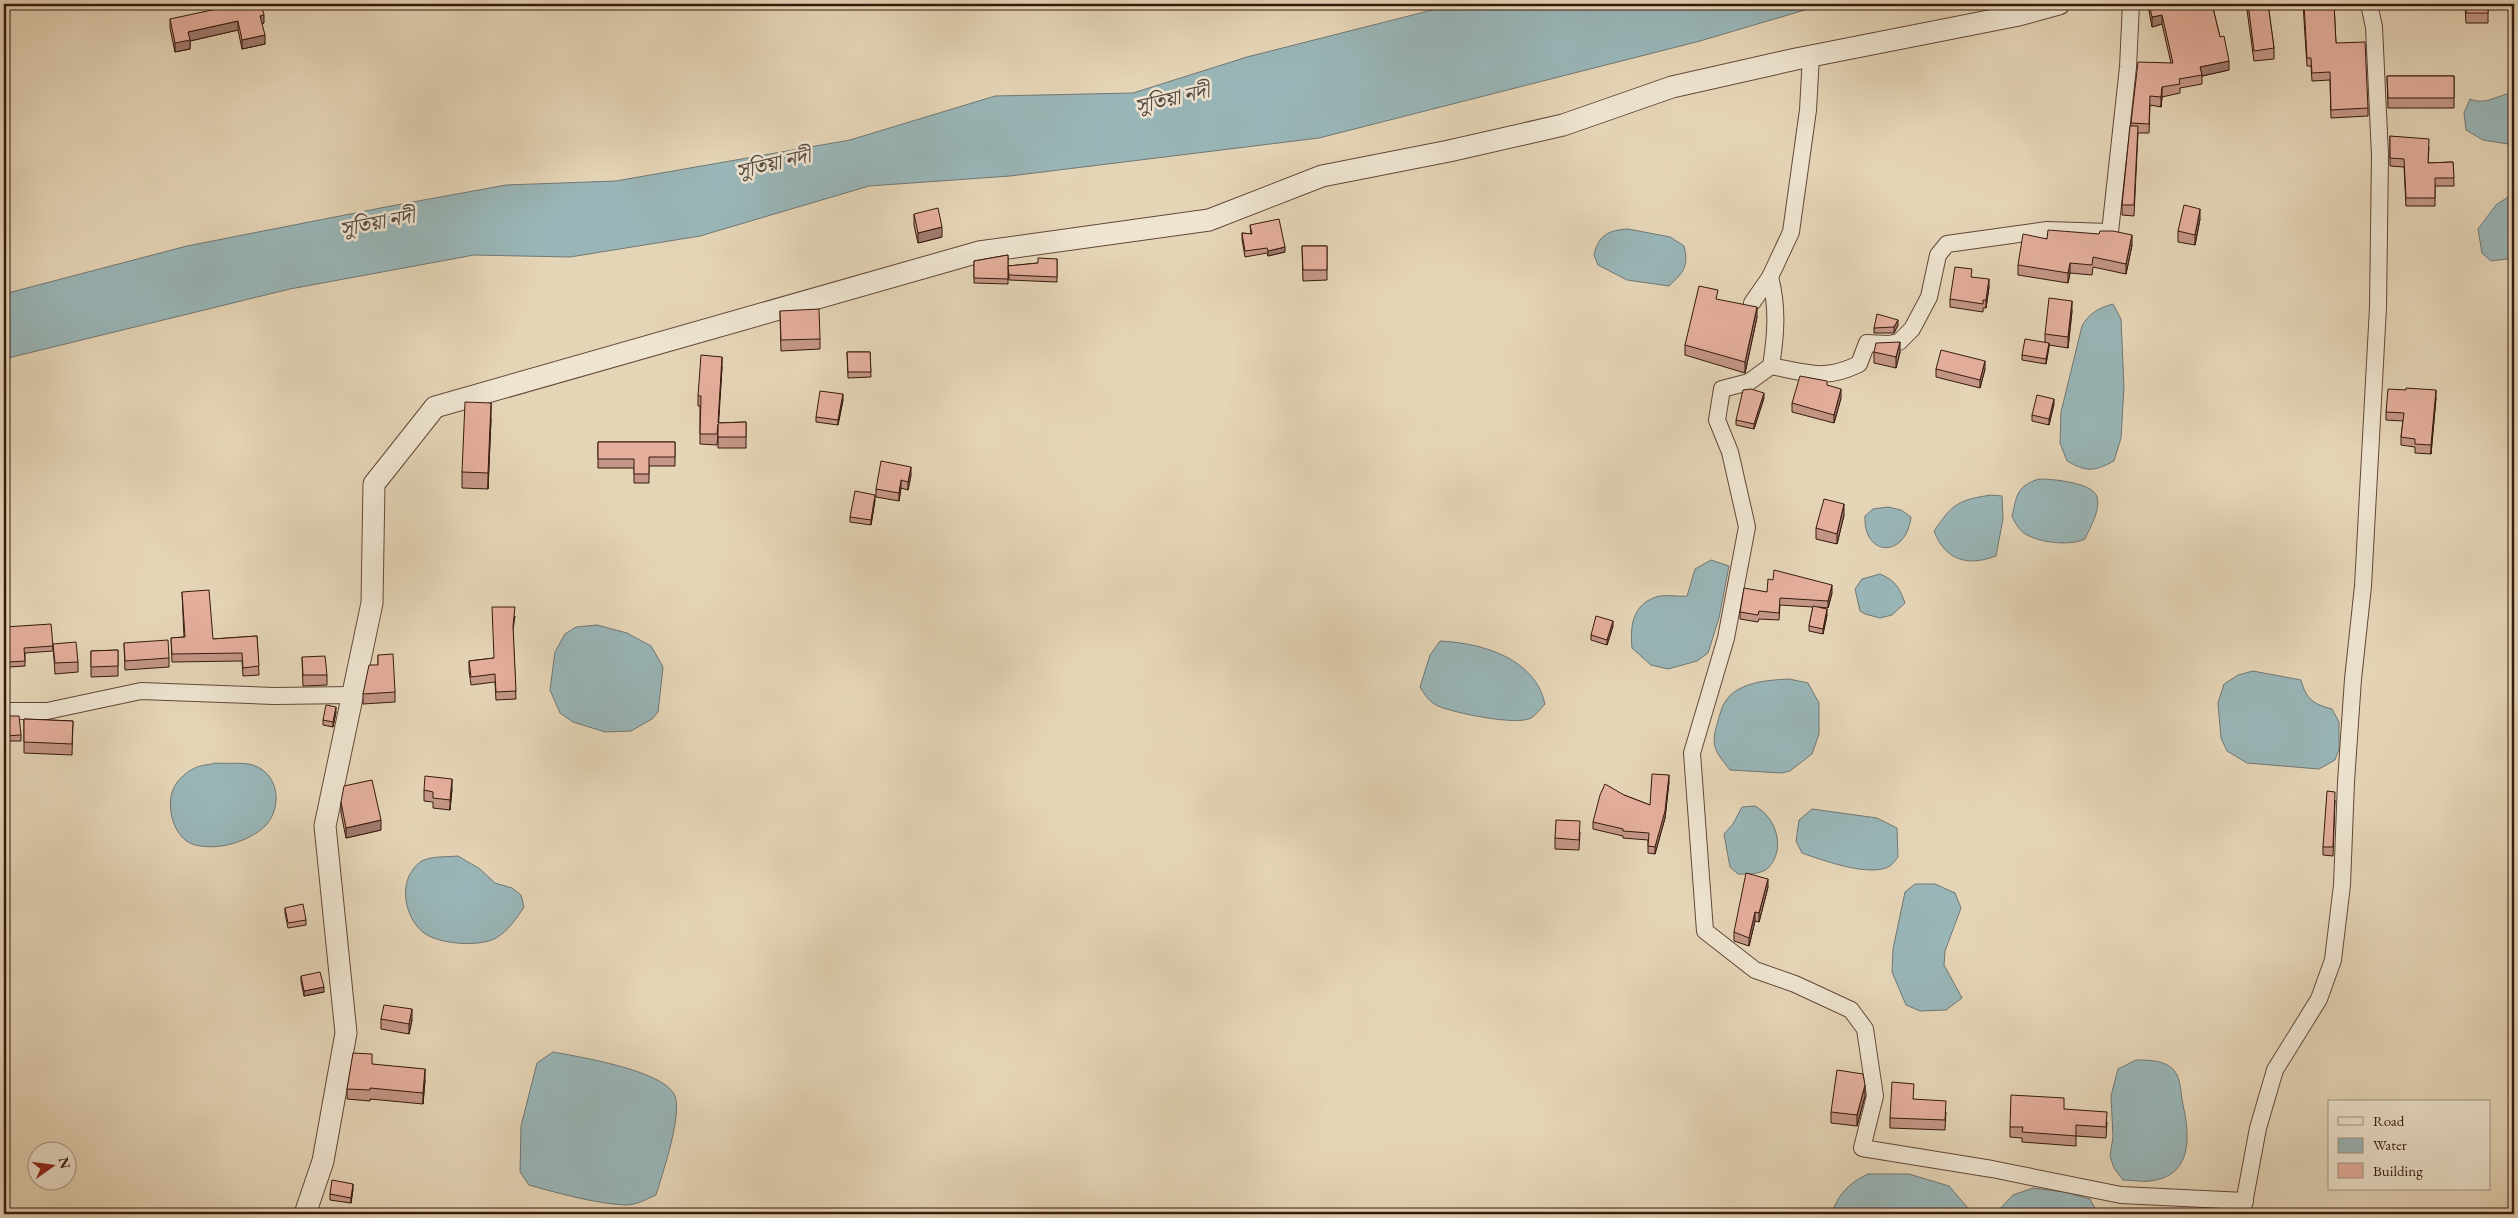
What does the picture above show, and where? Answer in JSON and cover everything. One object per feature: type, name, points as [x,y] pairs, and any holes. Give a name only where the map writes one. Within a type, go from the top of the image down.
[{"type":"street","points":[[305,1214],[323,1161],[346,1033],[324,826],[338,756],[354,696],[372,603],[374,484],[435,407],[979,252],[1209,220],[1322,176],[1449,151],[1563,125],[1672,87],[1811,56],[2019,15],[2059,4]]},
{"type":"street","points":[[1771,366],[1821,376],[1841,373],[1859,364],[1867,343],[1888,344],[1900,342],[1912,329],[1929,297],[1938,255],[1947,244],[2047,230],[2110,232],[2128,66],[2131,4]]},
{"type":"street","points":[[1770,277],[1776,298],[1776,338],[1771,366],[1750,382],[1722,389],[1718,420],[1730,452],[1748,527],[1726,638],[1692,753],[1705,931],[1755,970],[1795,984],[1851,1010],[1865,1029],[1875,1096],[1862,1148],[1992,1169],[2121,1196],[2243,1207],[2258,1128],[2275,1070],[2319,999],[2333,960],[2342,885],[2346,782],[2353,679],[2363,586],[2378,307],[2380,155],[2374,27],[2369,4]]},
{"type":"street","points":[[1752,303],[1770,277],[1791,232],[1808,110],[1811,56]]},
{"type":"street","points":[[4,711],[47,711],[141,691],[273,696],[354,696]]},
{"type":"water","name":"সুতিয়া নদী","points":[[1456,4],[1825,4],[1700,41],[1319,138],[1010,176],[869,186],[700,236],[570,257],[474,255],[290,289],[4,359],[4,294],[187,246],[506,185],[616,181],[850,140],[995,96],[1133,93],[1247,57]]},
{"type":"water","points":[[2514,93],[2514,145],[2483,140],[2466,130],[2464,113],[2470,99],[2481,101]]},
{"type":"water","points":[[2514,193],[2514,258],[2491,261],[2482,253],[2478,229],[2496,205]]},
{"type":"water","points":[[1628,229],[1670,237],[1684,246],[1686,259],[1684,268],[1669,286],[1627,280],[1598,265],[1594,255],[1602,238],[1610,232]]},
{"type":"water","points":[[2113,304],[2121,319],[2124,387],[2121,438],[2114,461],[2095,469],[2085,469],[2067,461],[2060,443],[2061,412],[2082,326],[2095,312]]},
{"type":"water","points":[[2039,479],[2071,482],[2094,492],[2097,497],[2098,507],[2085,539],[2064,543],[2048,542],[2027,535],[2018,527],[2012,516],[2017,497],[2026,485]]},
{"type":"water","points":[[1991,495],[2002,496],[2003,519],[1996,556],[1976,561],[1967,561],[1951,555],[1944,549],[1934,531],[1946,514],[1958,504]]},
{"type":"water","points":[[1888,507],[1901,510],[1911,517],[1908,531],[1901,540],[1894,546],[1885,548],[1877,545],[1871,539],[1866,530],[1865,516],[1873,509]]},
{"type":"water","points":[[1711,560],[1729,566],[1719,618],[1708,653],[1697,661],[1668,669],[1651,665],[1632,648],[1632,625],[1637,611],[1642,605],[1656,597],[1687,596],[1695,569]]},
{"type":"water","points":[[1880,574],[1890,579],[1896,585],[1905,603],[1892,615],[1880,618],[1860,611],[1855,589],[1862,579]]},
{"type":"water","points":[[597,625],[627,633],[651,646],[663,667],[658,712],[652,719],[631,731],[605,732],[573,722],[560,713],[550,690],[555,652],[565,634],[576,627]]},
{"type":"water","points":[[1440,641],[1473,645],[1504,656],[1518,664],[1530,675],[1539,688],[1545,704],[1531,718],[1524,720],[1500,720],[1446,709],[1435,704],[1420,687],[1430,655]]},
{"type":"water","points":[[2253,671],[2301,680],[2305,692],[2311,700],[2332,709],[2339,722],[2339,749],[2335,760],[2319,769],[2247,763],[2227,751],[2221,738],[2218,703],[2224,684],[2238,675]]},
{"type":"water","points":[[1789,679],[1808,683],[1819,703],[1819,734],[1812,754],[1790,771],[1782,773],[1730,770],[1715,748],[1714,742],[1725,702],[1730,695],[1745,686],[1763,681]]},
{"type":"water","points":[[215,763],[249,764],[263,770],[270,777],[274,786],[275,806],[272,816],[266,825],[251,836],[226,845],[200,846],[185,840],[179,834],[172,817],[172,791],[186,773],[198,767]]},
{"type":"water","points":[[1755,806],[1762,811],[1773,825],[1778,842],[1777,851],[1766,870],[1754,874],[1738,874],[1730,867],[1724,834],[1733,824],[1742,807]]},
{"type":"water","points":[[1812,809],[1877,818],[1897,828],[1898,857],[1890,866],[1871,870],[1846,867],[1802,853],[1796,841],[1799,820]]},
{"type":"water","points":[[458,856],[480,869],[495,883],[512,888],[521,895],[524,907],[515,920],[500,935],[489,941],[481,943],[453,943],[436,939],[429,936],[416,925],[408,909],[406,884],[413,869],[424,860]]},
{"type":"water","points":[[1915,884],[1935,884],[1955,893],[1961,908],[1945,951],[1944,965],[1962,998],[1946,1010],[1920,1011],[1906,1005],[1892,972],[1893,949],[1905,892]]},
{"type":"water","points":[[553,1052],[600,1061],[637,1071],[666,1086],[674,1094],[676,1114],[674,1128],[656,1195],[641,1202],[626,1205],[577,1198],[529,1185],[520,1172],[521,1126],[537,1063]]},
{"type":"water","points":[[2136,1060],[2159,1062],[2174,1070],[2179,1082],[2187,1129],[2185,1153],[2181,1163],[2164,1178],[2150,1181],[2123,1180],[2114,1168],[2110,1156],[2113,1137],[2111,1096],[2118,1069]]},
{"type":"water","points":[[1868,1174],[1909,1174],[1949,1186],[1967,1207],[1968,1214],[1832,1214],[1837,1201],[1845,1190],[1855,1181]]},
{"type":"water","points":[[2033,1188],[2065,1192],[2090,1199],[2098,1214],[1995,1214],[2013,1195]]},
{"type":"building","points":[[240,4],[261,4],[264,15],[260,16],[265,35],[242,40],[238,21],[188,32],[190,40],[175,43],[170,19]]},
{"type":"building","points":[[2149,4],[2212,4],[2220,37],[2224,36],[2229,61],[2200,67],[2202,75],[2179,79],[2180,84],[2162,87],[2161,97],[2150,96],[2149,124],[2131,123],[2138,62],[2173,63],[2162,15],[2152,17]]},
{"type":"building","points":[[2248,4],[2268,4],[2274,48],[2254,51]]},
{"type":"building","points":[[2304,4],[2334,4],[2336,43],[2365,42],[2368,108],[2331,110],[2330,72],[2312,73],[2311,58],[2307,58]]},
{"type":"building","points":[[2466,4],[2488,4],[2488,13],[2466,13]]},
{"type":"building","points":[[2387,76],[2454,76],[2454,98],[2388,98]]},
{"type":"building","points":[[2130,126],[2138,126],[2134,205],[2122,205]]},
{"type":"building","points":[[2390,136],[2429,139],[2428,163],[2453,162],[2454,178],[2435,178],[2435,198],[2406,198],[2404,159],[2390,158]]},
{"type":"building","points":[[2184,205],[2200,209],[2195,235],[2178,231]]},
{"type":"building","points":[[938,208],[942,227],[918,233],[914,214]]},
{"type":"building","points":[[1279,219],[1285,247],[1268,251],[1267,248],[1245,251],[1242,233],[1252,234],[1250,225]]},
{"type":"building","points":[[2048,230],[2099,234],[2100,231],[2113,231],[2132,235],[2126,264],[2093,257],[2092,265],[2070,263],[2068,273],[2018,265],[2023,234],[2047,239]]},
{"type":"building","points":[[1302,246],[1327,246],[1327,270],[1303,270]]},
{"type":"building","points":[[1008,255],[1008,279],[974,278],[974,261]]},
{"type":"building","points":[[1038,258],[1057,259],[1057,277],[1009,275],[1008,266],[1038,263]]},
{"type":"building","points":[[1955,267],[1972,269],[1971,277],[1989,279],[1986,300],[1983,300],[1983,304],[1950,299]]},
{"type":"building","points":[[1699,286],[1718,290],[1716,299],[1757,307],[1745,362],[1685,345]]},
{"type":"building","points":[[2049,298],[2072,301],[2068,337],[2045,334]]},
{"type":"building","points":[[819,309],[820,339],[781,340],[780,311]]},
{"type":"building","points":[[1877,314],[1898,320],[1894,327],[1874,328]]},
{"type":"building","points":[[2025,339],[2049,343],[2046,359],[2022,355]]},
{"type":"building","points":[[1900,342],[1896,357],[1874,352],[1876,343]]},
{"type":"building","points":[[1941,350],[1985,361],[1980,380],[1936,369]]},
{"type":"building","points":[[847,352],[870,352],[871,372],[848,372]]},
{"type":"building","points":[[701,355],[722,357],[718,423],[746,422],[746,437],[718,437],[718,424],[717,434],[700,434],[701,396],[698,396]]},
{"type":"building","points":[[1800,376],[1827,381],[1827,385],[1841,389],[1834,415],[1792,403]]},
{"type":"building","points":[[2406,388],[2436,390],[2431,445],[2415,444],[2415,439],[2401,437],[2404,413],[2386,412],[2388,389],[2406,390]]},
{"type":"building","points":[[1751,389],[1764,393],[1754,424],[1736,420],[1743,390]]},
{"type":"building","points":[[820,391],[843,394],[838,420],[816,417]]},
{"type":"building","points":[[2037,395],[2054,399],[2049,419],[2032,415]]},
{"type":"building","points":[[465,402],[491,403],[488,473],[462,472]]},
{"type":"building","points":[[598,442],[675,442],[675,457],[649,457],[649,474],[634,474],[634,459],[598,459]]},
{"type":"building","points":[[881,461],[911,467],[908,482],[901,480],[899,493],[876,489]]},
{"type":"building","points":[[855,491],[875,495],[871,520],[850,517]]},
{"type":"building","points":[[1824,499],[1844,504],[1837,534],[1816,528]]},
{"type":"building","points":[[1774,570],[1832,585],[1828,601],[1780,598],[1779,613],[1759,611],[1758,615],[1740,612],[1744,588],[1767,592],[1768,579],[1773,580]]},
{"type":"building","points":[[209,590],[213,639],[257,636],[259,666],[243,668],[242,653],[172,654],[171,638],[185,637],[182,592]]},
{"type":"building","points":[[1813,606],[1827,609],[1823,629],[1809,626]]},
{"type":"building","points":[[492,607],[515,607],[513,626],[516,691],[496,692],[495,674],[471,677],[469,661],[494,658]]},
{"type":"building","points":[[1596,616],[1613,621],[1607,640],[1591,635]]},
{"type":"building","points":[[51,624],[53,646],[24,648],[25,661],[9,662],[5,627]]},
{"type":"building","points":[[168,640],[169,658],[125,661],[124,643]]},
{"type":"building","points":[[76,642],[78,662],[55,663],[53,644]]},
{"type":"building","points":[[118,650],[118,666],[91,667],[91,651]]},
{"type":"building","points":[[393,654],[395,692],[363,694],[369,665],[378,665],[378,655]]},
{"type":"building","points":[[325,656],[327,675],[303,675],[302,657]]},
{"type":"building","points":[[326,705],[336,707],[333,722],[323,720]]},
{"type":"building","points":[[4,716],[19,716],[21,735],[4,736]]},
{"type":"building","points":[[24,719],[73,721],[72,744],[24,742]]},
{"type":"building","points":[[1652,774],[1669,775],[1665,811],[1655,847],[1648,846],[1649,833],[1623,831],[1623,829],[1593,822],[1605,784],[1624,795],[1650,805]]},
{"type":"building","points":[[425,776],[452,779],[450,800],[433,798],[433,792],[424,790]]},
{"type":"building","points":[[372,780],[381,820],[346,828],[341,802],[344,786]]},
{"type":"building","points":[[2327,791],[2335,792],[2333,847],[2323,847]]},
{"type":"building","points":[[1556,820],[1580,821],[1579,840],[1555,838]]},
{"type":"building","points":[[1746,873],[1768,879],[1759,913],[1755,912],[1749,938],[1734,932]]},
{"type":"building","points":[[303,904],[306,920],[288,923],[285,908]]},
{"type":"building","points":[[320,972],[324,987],[304,991],[301,976]]},
{"type":"building","points":[[384,1005],[412,1009],[409,1024],[381,1019]]},
{"type":"building","points":[[353,1053],[372,1054],[372,1064],[425,1069],[423,1093],[370,1088],[370,1090],[347,1089]]},
{"type":"building","points":[[1837,1070],[1863,1074],[1865,1085],[1857,1115],[1831,1112]]},
{"type":"building","points":[[1892,1082],[1914,1084],[1913,1099],[1946,1101],[1945,1120],[1890,1118]]},
{"type":"building","points":[[2011,1095],[2064,1098],[2064,1109],[2107,1112],[2106,1127],[2076,1125],[2076,1136],[2022,1132],[2023,1127],[2010,1127]]},
{"type":"building","points":[[332,1180],[353,1184],[351,1198],[330,1194]]}]
